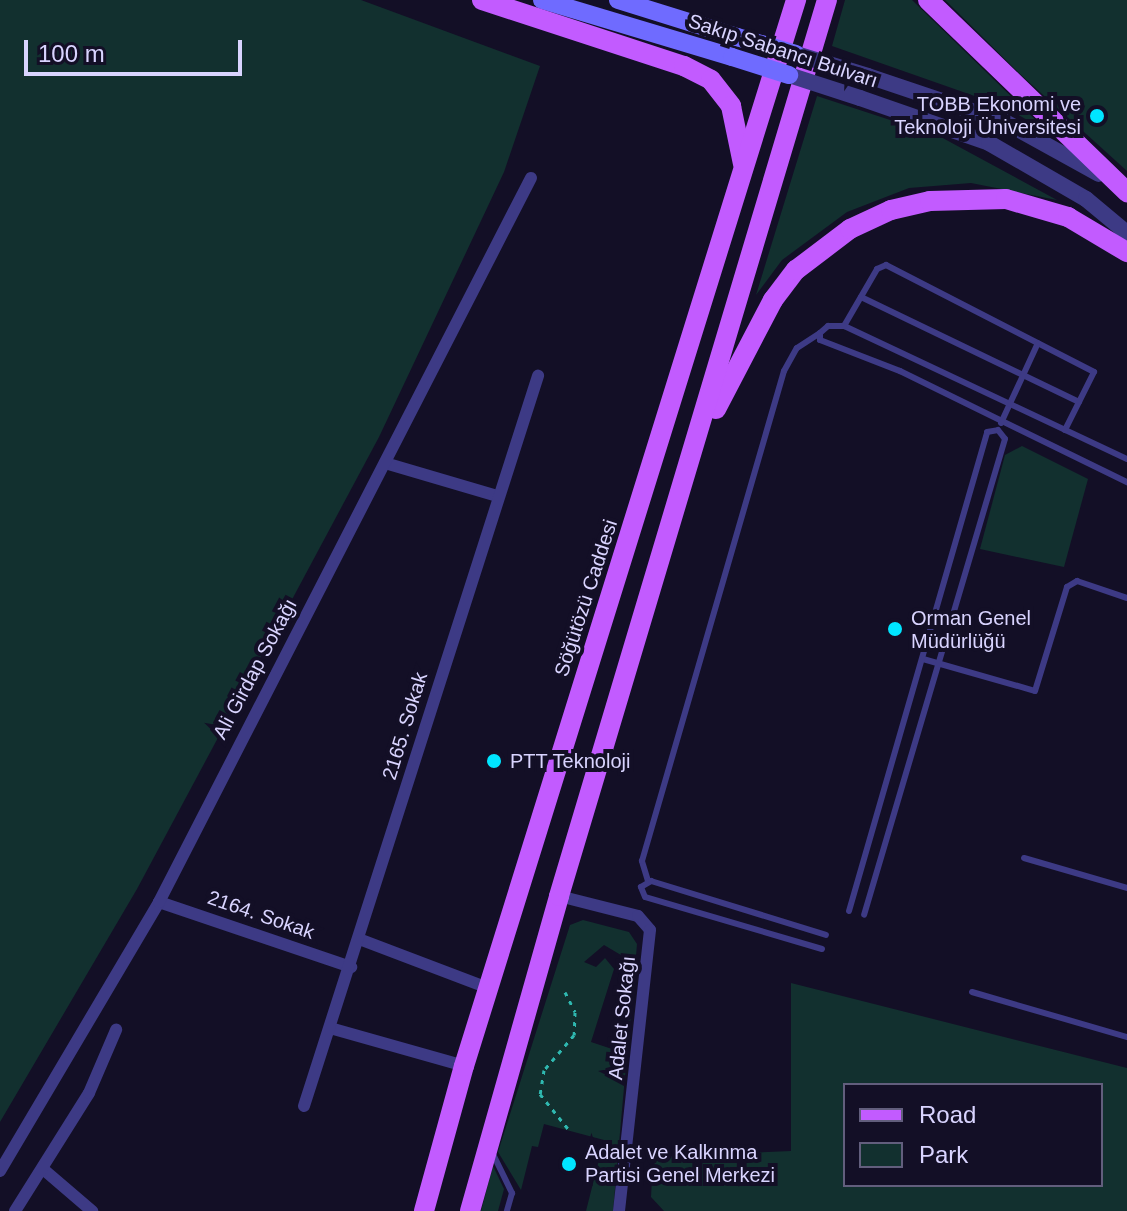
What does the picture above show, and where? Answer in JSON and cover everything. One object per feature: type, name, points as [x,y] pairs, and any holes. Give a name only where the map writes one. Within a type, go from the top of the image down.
[{"type":"main road","points":[[482,0],[684,66],[711,80],[737,122],[744,179]]},
{"type":"main road","name":"Sakıp Sabancı Bulvarı","points":[[542,0],[789,75]]},
{"type":"main road","name":"Sakıp Sabancı Bulvarı","points":[[618,0],[796,54]]},
{"type":"main road","name":"Söğütözü Caddesi","points":[[424,1211],[464,1066],[744,179],[796,0]]},
{"type":"main road","points":[[470,1211],[559,896],[827,0]]},
{"type":"main road","points":[[928,0],[1127,192]]},
{"type":"main road","points":[[694,452],[773,300],[822,249],[869,219],[930,201],[1006,199],[1068,217],[1127,252]]},
{"type":"street","name":"Sakıp Sabancı Bulvarı","points":[[796,54],[1018,127],[1127,192]]},
{"type":"street","name":"Sakıp Sabancı Bulvarı","points":[[789,75],[989,143],[1086,199],[1127,233]]},
{"type":"street","name":"Ali Girdap Sokağı","points":[[0,1171],[159,902],[385,463],[451,326],[531,178]]},
{"type":"street","name":"2165. Sokak","points":[[304,1106],[351,967],[497,496],[538,376]]},
{"type":"street","points":[[385,463],[497,496]]},
{"type":"street","name":"Adalet Sokağı","points":[[559,896],[638,916],[650,930],[619,1211]]},
{"type":"street","name":"2164. Sokak","points":[[159,902],[351,967]]},
{"type":"street","points":[[359,939],[488,988]]},
{"type":"street","points":[[330,1028],[464,1066]]},
{"type":"street","points":[[15,1211],[89,1093],[116,1030]]},
{"type":"street","points":[[43,1169],[92,1211]]},
{"type":"lane","points":[[844,326],[878,266],[886,265],[1094,372],[1065,430]]},
{"type":"lane","points":[[861,297],[1079,402]]},
{"type":"lane","points":[[648,881],[642,861],[784,371],[797,348],[828,326],[844,326],[1127,459]]},
{"type":"lane","points":[[820,333],[820,340],[849,348],[1127,482]]},
{"type":"lane","points":[[998,430],[1038,343]]},
{"type":"lane","points":[[849,911],[987,432],[998,430]]},
{"type":"lane","points":[[864,915],[1005,439],[998,430]]},
{"type":"lane","points":[[923,659],[1035,691],[1067,587],[1077,581],[1127,598]]},
{"type":"lane","points":[[1024,858],[1127,888]]},
{"type":"lane","points":[[648,881],[826,935]]},
{"type":"lane","points":[[648,881],[641,887],[645,897],[822,949]]},
{"type":"lane","points":[[972,992],[1127,1037]]},
{"type":"lane","points":[[489,1148],[512,1193],[507,1211]]},
{"type":"path","points":[[565,992],[575,1012],[574,1035],[544,1070],[540,1094],[569,1130]]},
{"type":"green space","points":[[0,0],[361,0],[540,66],[504,172],[379,437],[137,889],[0,1122]]},
{"type":"green space","points":[[845,0],[912,0],[1048,132],[1003,106],[832,46]]},
{"type":"green space","name":"TOBB Ekonomi ve Teknoloji Üniversitesi","points":[[945,0],[1127,0],[1127,171],[1020,74]]},
{"type":"green space","points":[[817,96],[939,136],[1057,200],[971,183],[909,188],[847,212],[782,260],[756,295]]},
{"type":"green space","points":[[1022,446],[1088,479],[1064,567],[980,549],[1005,455]]},
{"type":"green space","points":[[583,920],[629,932],[637,944],[629,1039],[612,1027],[629,974],[626,958],[604,945],[584,962],[596,967],[605,958],[614,969],[591,1042],[627,1054],[613,1211],[586,1211],[604,1140],[544,1124],[538,1147],[532,1146],[521,1190],[498,1152],[570,925]]},
{"type":"green space","points":[[791,983],[1127,1068],[1127,1211],[664,1211],[651,1197],[653,1157],[791,1151]]},
{"type":"green space","points":[[493,1166],[504,1189],[498,1211],[481,1211]]},
{"type":"place","name":"TOBB Ekonomi ve Teknoloji Üniversitesi","points":[[1097,116]]},
{"type":"place","name":"Orman Genel Müdürlüğü","points":[[895,629]]},
{"type":"place","name":"PTT Teknoloji","points":[[494,761]]},
{"type":"place","name":"Adalet ve Kalkınma Partisi Genel Merkezi","points":[[569,1164]]}]
